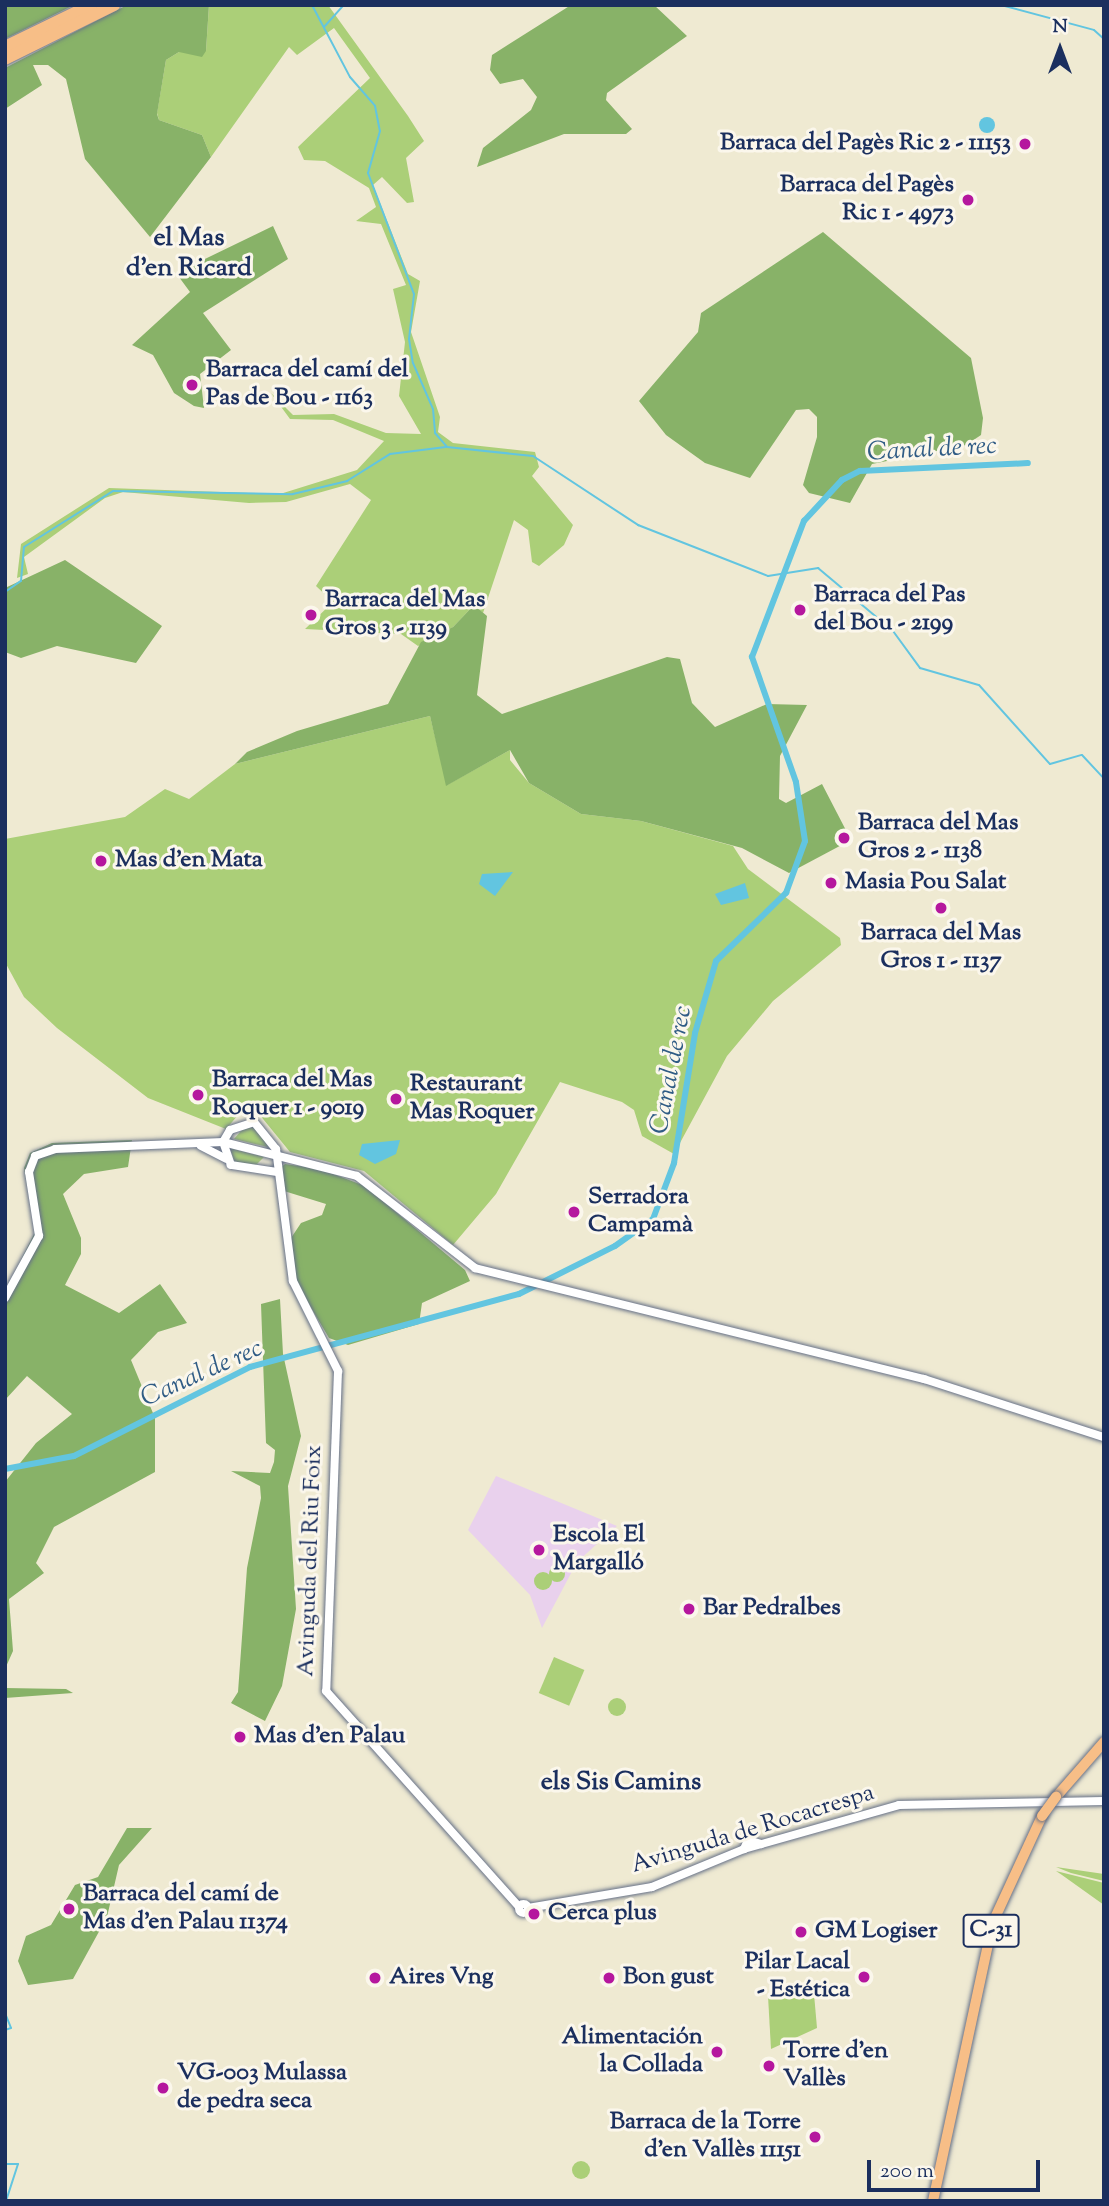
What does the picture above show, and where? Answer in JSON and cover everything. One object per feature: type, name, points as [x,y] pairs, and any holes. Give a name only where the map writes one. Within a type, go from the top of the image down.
[{"type":"highway","points":[[5,47],[91,5]]},
{"type":"highway","points":[[5,59],[114,5]]},
{"type":"highway","name":"C-31","points":[[933,2201],[993,1922],[1042,1816],[1104,1742]]},
{"type":"street","points":[[223,1142],[238,1125],[254,1122],[271,1139],[275,1154]]},
{"type":"street","points":[[223,1142],[227,1160]]},
{"type":"street","points":[[5,1298],[39,1236],[29,1172],[35,1156],[55,1149],[223,1142],[358,1177],[463,1263],[538,1285],[931,1381],[1104,1437]]},
{"type":"street","points":[[188,1144],[227,1160],[241,1171],[261,1168],[276,1172]]},
{"type":"street","points":[[261,1168],[275,1154]]},
{"type":"street","name":"Avinguda del Riu Foix","points":[[275,1154],[293,1281],[338,1371],[326,1691],[506,1894],[523,1906]]},
{"type":"street","name":"Avinguda de Rocacrespa","points":[[523,1906],[652,1887],[744,1849],[899,1805],[1104,1801]]},
{"type":"shaded area","name":"Escola El Margalló","points":[[496,1476],[617,1526],[577,1562],[542,1628],[530,1595],[468,1530]]},
{"type":"green space","points":[[5,5],[74,5],[5,39]]},
{"type":"green space","points":[[127,5],[209,5],[206,51],[202,57],[179,52],[166,60],[157,114],[159,120],[202,135],[211,157],[150,237],[85,159],[66,79],[48,65],[33,65],[42,85],[5,109],[5,68]]},
{"type":"green space","points":[[209,5],[328,5],[408,116],[424,141],[406,158],[414,202],[407,203],[382,177],[373,185],[408,274],[420,281],[411,332],[440,417],[438,432],[453,443],[535,452],[539,467],[532,476],[573,525],[564,545],[539,566],[532,562],[528,530],[514,520],[483,613],[474,605],[453,627],[418,646],[401,634],[305,629],[333,602],[316,586],[371,500],[350,484],[286,502],[249,503],[123,492],[105,498],[24,557],[28,574],[17,578],[21,544],[109,488],[280,494],[357,470],[384,441],[333,420],[290,419],[271,393],[293,415],[334,414],[386,433],[421,434],[399,396],[405,342],[393,289],[406,285],[381,224],[356,221],[376,207],[369,188],[325,161],[304,160],[298,147],[370,78],[334,28],[297,55],[289,47],[211,157],[202,135],[159,120],[157,113],[166,60],[179,52],[206,51]]},
{"type":"green space","points":[[571,5],[654,5],[687,36],[607,93],[606,100],[632,129],[626,134],[564,134],[477,167],[483,148],[531,110],[537,97],[523,79],[500,84],[490,70],[492,55]]},
{"type":"green space","points":[[273,226],[288,259],[203,313],[231,350],[200,374],[204,408],[194,406],[174,393],[153,355],[132,345],[190,292],[176,273]]},
{"type":"green space","points":[[823,232],[971,358],[983,418],[981,435],[966,445],[872,464],[850,503],[809,493],[803,485],[817,437],[817,417],[809,409],[796,410],[750,478],[705,463],[666,435],[639,401],[698,332],[701,313]]},
{"type":"green space","points":[[65,560],[162,626],[136,663],[57,646],[21,658],[5,652],[5,588]]},
{"type":"green space","points":[[474,605],[487,616],[477,695],[502,714],[667,657],[680,659],[692,703],[715,727],[767,704],[807,705],[780,756],[779,799],[786,803],[822,784],[851,840],[789,873],[742,848],[641,821],[581,814],[529,783],[510,750],[446,786],[430,716],[235,764],[247,752],[297,731],[388,704],[421,642],[453,627]]},
{"type":"green space","points":[[430,716],[447,785],[510,750],[510,760],[529,783],[581,814],[641,821],[733,846],[748,869],[840,938],[841,945],[773,1001],[727,1056],[674,1154],[642,1136],[634,1110],[622,1102],[560,1082],[496,1194],[453,1245],[364,1171],[290,1152],[259,1114],[239,1114],[226,1129],[148,1098],[57,1028],[24,997],[5,962],[5,839],[125,817],[165,789],[189,799],[235,764]]},
{"type":"green space","points":[[246,1125],[260,1129],[268,1147],[234,1139]]},
{"type":"green space","points":[[132,1140],[128,1167],[84,1174],[63,1194],[81,1238],[81,1254],[65,1285],[119,1313],[160,1284],[187,1323],[158,1332],[131,1360],[155,1418],[155,1472],[54,1527],[36,1563],[44,1573],[9,1599],[13,1651],[5,1669],[5,1482],[36,1443],[72,1414],[27,1376],[5,1400],[5,1292],[35,1232],[24,1168],[30,1153],[52,1143]]},
{"type":"green space","points":[[230,1148],[264,1157],[252,1169],[235,1163]]},
{"type":"green space","points":[[285,1164],[320,1169],[365,1186],[465,1270],[470,1281],[422,1303],[419,1324],[348,1345],[329,1338],[297,1284],[291,1238],[301,1223],[322,1215],[326,1204],[284,1191],[279,1169]]},
{"type":"green space","points":[[280,1299],[283,1354],[301,1436],[288,1486],[296,1609],[282,1686],[265,1721],[231,1703],[238,1692],[247,1568],[261,1498],[260,1486],[231,1471],[270,1473],[274,1462],[275,1450],[266,1443],[261,1304]]},
{"type":"green space","points":[[557,1566],[563,1568],[563,1580],[557,1582],[551,1580],[549,1574],[551,1568]]},
{"type":"green space","points":[[543,1572],[549,1575],[552,1581],[549,1587],[543,1590],[537,1587],[534,1581],[537,1575]]},
{"type":"green space","points":[[554,1657],[584,1670],[569,1706],[539,1693]]},
{"type":"green space","points":[[5,1688],[66,1689],[73,1693],[5,1698]]},
{"type":"green space","points":[[617,1698],[623,1701],[626,1707],[623,1713],[617,1716],[611,1713],[608,1707],[611,1701]]},
{"type":"green space","points":[[127,1828],[152,1828],[119,1865],[107,1917],[73,1979],[28,1985],[18,1961],[26,1936],[51,1925],[75,1885],[98,1877]]},
{"type":"green space","points":[[1056,1867],[1104,1874],[1104,1881],[1071,1873]]},
{"type":"green space","points":[[1056,1871],[1104,1883],[1104,1905],[1062,1875]]},
{"type":"green space","points":[[814,1994],[817,2028],[771,2049],[768,1996]]},
{"type":"green space","points":[[581,2161],[589,2166],[590,2170],[585,2178],[581,2179],[573,2174],[572,2170],[577,2162]]},
{"type":"water","points":[[984,117],[990,117],[995,125],[993,131],[984,133],[979,128],[979,122]]},
{"type":"water","points":[[513,872],[495,896],[479,884],[482,874]]},
{"type":"water","points":[[745,883],[749,898],[721,905],[715,894]]},
{"type":"water","points":[[400,1140],[396,1154],[375,1164],[359,1155],[362,1144]]},
{"type":"waterway","points":[[312,5],[350,77],[375,106],[380,131],[368,173],[414,294],[409,339],[413,363],[433,409],[435,433],[447,447],[533,456],[638,525],[768,576],[818,568],[893,631],[920,668],[979,685],[1050,764],[1082,755],[1104,779]]},
{"type":"waterway","points":[[324,27],[344,5]]},
{"type":"waterway","points":[[1001,5],[1094,30],[1104,39]]},
{"type":"waterway","points":[[5,592],[21,581],[24,547],[113,491],[293,494],[347,481],[390,454],[446,447]]},
{"type":"waterway","name":"Canal de rec","points":[[5,1469],[74,1456],[250,1367],[519,1294],[615,1246],[653,1219],[674,1163],[695,1033],[716,961],[786,893],[805,841],[796,782],[752,657],[804,521],[842,480],[860,471],[1028,463]]},
{"type":"waterway","points":[[5,1995],[5,2010]]},
{"type":"waterway","points":[[5,2013],[11,2028],[5,2030]]},
{"type":"waterway","points":[[5,2164],[18,2164],[6,2201]]},
{"type":"place","name":"Barraca del Pagès Ric 2 - 11153","points":[[1025,144]]},
{"type":"place","name":"Barraca del Pagès Ric 1 - 4973","points":[[968,200]]},
{"type":"place","name":"Barraca del camí del Pas de Bou - 1163","points":[[192,385]]},
{"type":"place","name":"Barraca del Pas del Bou - 2199","points":[[800,610]]},
{"type":"place","name":"Barraca del Mas Gros 3 - 1139","points":[[311,615]]},
{"type":"place","name":"Barraca del Mas Gros 2 - 1138","points":[[844,838]]},
{"type":"place","name":"Mas d'en Mata","points":[[101,861]]},
{"type":"place","name":"Masia Pou Salat","points":[[831,883]]},
{"type":"place","name":"Barraca del Mas Gros 1 - 1137","points":[[941,908]]},
{"type":"place","name":"Barraca del Mas Roquer 1 - 9019","points":[[198,1095]]},
{"type":"place","name":"Restaurant Mas Roquer","points":[[396,1099]]},
{"type":"place","name":"Serradora Campamà","points":[[574,1212]]},
{"type":"place","name":"Escola El Margalló","points":[[539,1550]]},
{"type":"place","name":"Bar Pedralbes","points":[[689,1609]]},
{"type":"place","name":"Mas d'en Palau","points":[[240,1737]]},
{"type":"place","name":"Barraca del camí de Mas d'en Palau 11374","points":[[69,1909]]},
{"type":"place","name":"Cerca plus","points":[[534,1914]]},
{"type":"place","name":"GM Logiser","points":[[801,1932]]},
{"type":"place","name":"Pilar Lacal - Estética","points":[[864,1977]]},
{"type":"place","name":"Aires Vng","points":[[375,1978]]},
{"type":"place","name":"Bon gust","points":[[609,1978]]},
{"type":"place","name":"Alimentación la Collada","points":[[717,2052]]},
{"type":"place","name":"Torre d'en Vallès","points":[[769,2066]]},
{"type":"place","name":"VG-003 Mulassa de pedra seca","points":[[163,2088]]},
{"type":"place","name":"Barraca de la Torre d’en Vallès 11151","points":[[815,2137]]},
{"type":"district","name":"el Mas d'en Ricard","points":[[189,254]]},
{"type":"district","name":"els Sis Camins","points":[[621,1783]]}]
